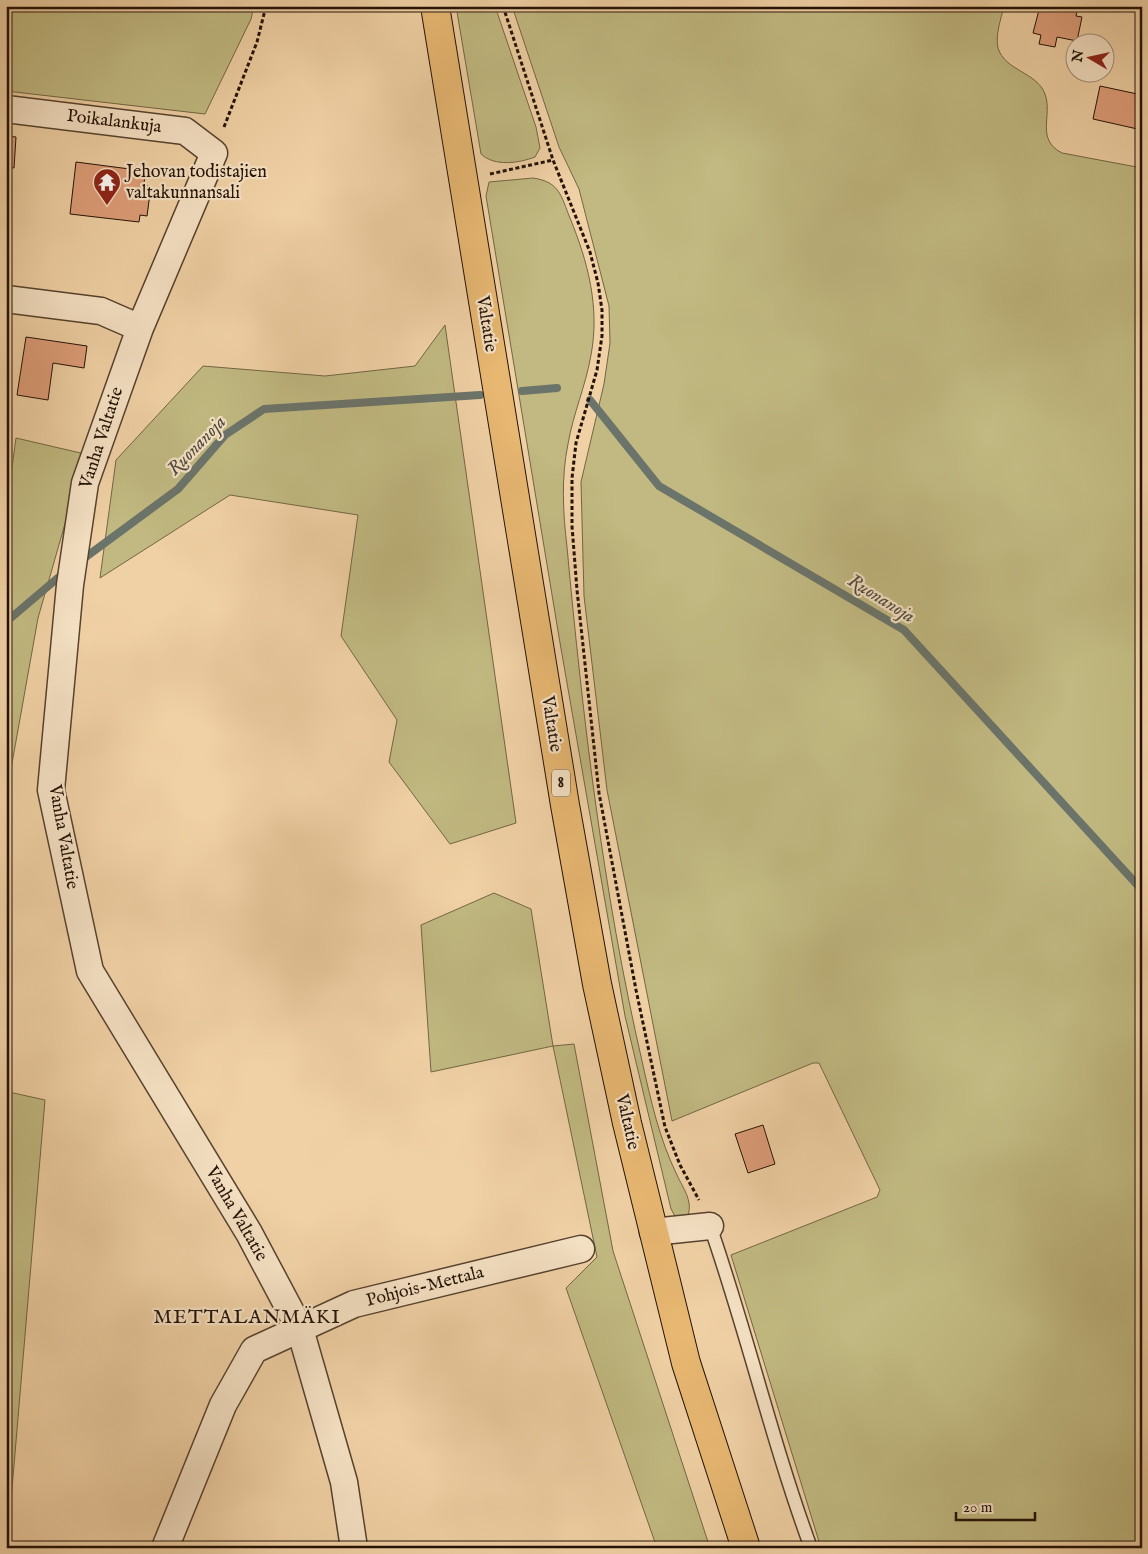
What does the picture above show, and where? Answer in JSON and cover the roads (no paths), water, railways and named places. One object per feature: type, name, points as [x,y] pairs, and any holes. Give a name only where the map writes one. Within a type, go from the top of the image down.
[{"type":"highway","name":"Valtatie","points":[[435,6],[566,815],[597,984],[626,1124],[686,1363],[746,1548]]},
{"type":"street","name":"Poikalankuja","points":[[6,109],[185,131],[214,153]]},
{"type":"street","name":"Vanha Valtatie","points":[[214,153],[140,328],[85,483],[70,585],[51,790],[90,971],[249,1232],[300,1329],[344,1482],[354,1548]]},
{"type":"street","points":[[6,299],[101,311],[140,328]]},
{"type":"street","points":[[653,1232],[710,1226]]},
{"type":"street","name":"Pohjois-Mettala","points":[[165,1548],[223,1405],[254,1350],[354,1304],[581,1249]]},
{"type":"lane","points":[[710,1226],[811,1548]]},
{"type":"waterway","name":"Ruonanoja","points":[[522,391],[557,388]]},
{"type":"waterway","name":"Ruonanoja","points":[[79,562],[178,489],[225,435],[264,409],[480,395]]},
{"type":"waterway","name":"Ruonanoja","points":[[590,400],[659,486],[904,630],[1142,890]]},
{"type":"waterway","name":"Ruonanoja","points":[[6,622],[66,571]]},
{"type":"place","name":"Jehovan todistajien valtakunnansali","points":[[107,206]]},
{"type":"district","name":"METTALANMÄKI","points":[[247,1317]]}]
